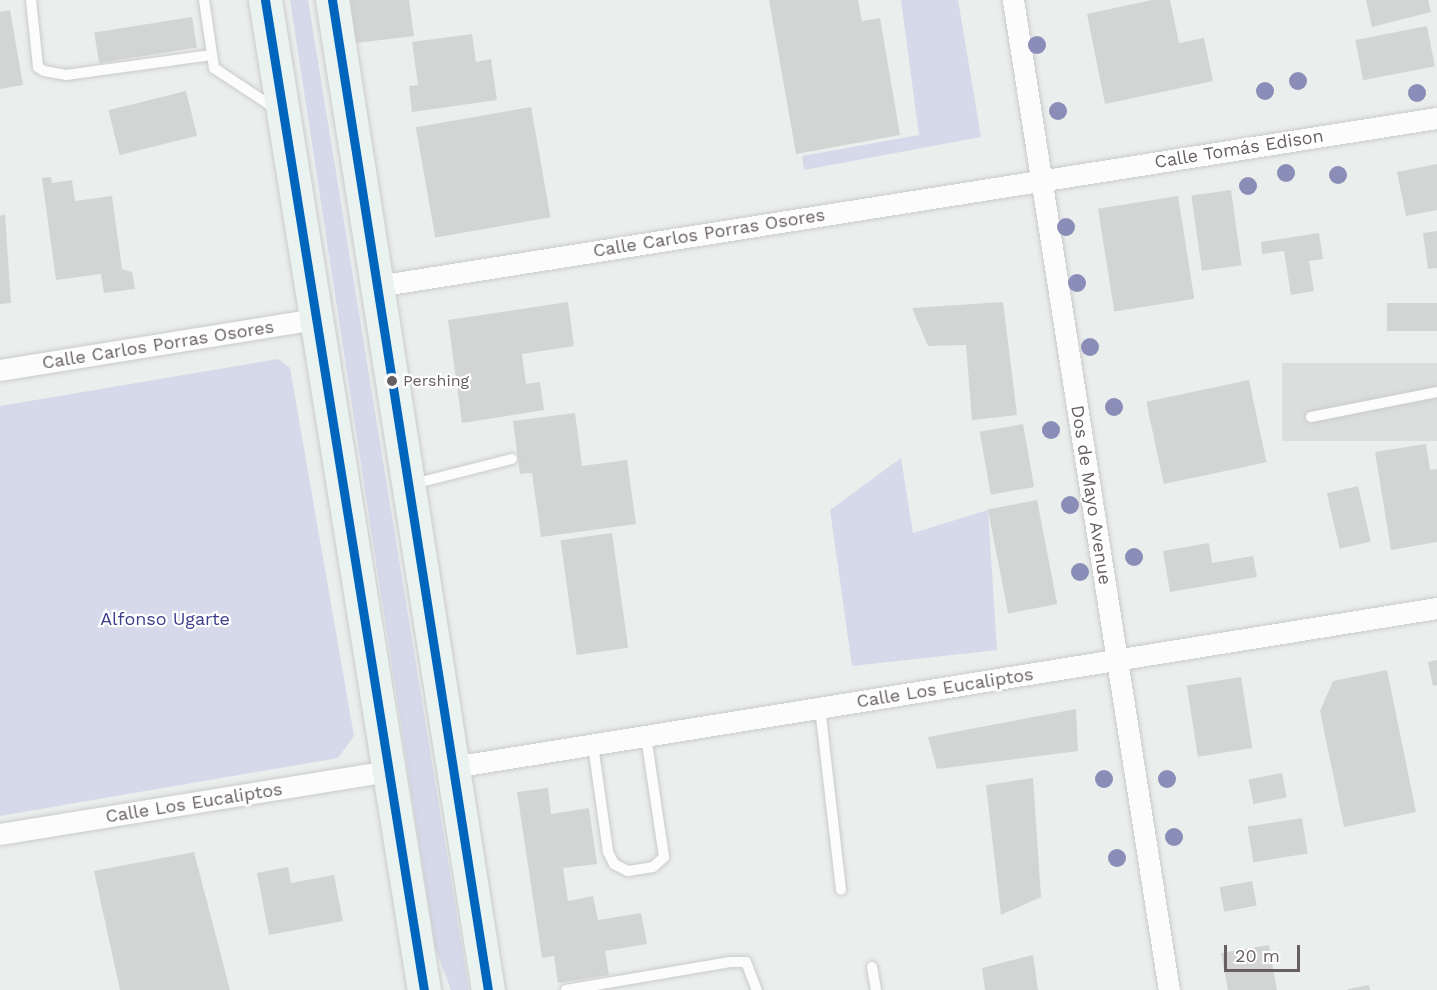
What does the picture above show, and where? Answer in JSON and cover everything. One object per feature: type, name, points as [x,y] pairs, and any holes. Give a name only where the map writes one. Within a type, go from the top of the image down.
[{"type":"main road","points":[[265,0],[424,990]]},
{"type":"main road","points":[[332,0],[488,990]]},
{"type":"street","name":"Dos de Mayo Avenue","points":[[1013,0],[1169,990]]},
{"type":"street","name":"Calle Tomás Edison","points":[[1041,180],[1437,118]]},
{"type":"street","name":"Calle Carlos Porras Osores","points":[[377,286],[1041,180]]},
{"type":"street","name":"Calle Carlos Porras Osores","points":[[0,370],[315,319]]},
{"type":"street","name":"Calle Los Eucaliptos","points":[[453,767],[1437,608]]},
{"type":"street","name":"Calle Los Eucaliptos","points":[[0,834],[388,771]]},
{"type":"lane","points":[[31,0],[38,66],[44,71],[66,75],[212,56]]},
{"type":"lane","points":[[204,0],[214,68],[283,114]]},
{"type":"lane","points":[[1311,417],[1437,392]]},
{"type":"lane","points":[[407,486],[512,459]]},
{"type":"lane","points":[[819,708],[841,890]]},
{"type":"lane","points":[[593,745],[608,852],[614,864],[628,871],[653,867],[664,857],[646,736]]},
{"type":"lane","points":[[566,990],[729,962],[746,962],[756,990]]},
{"type":"lane","points":[[872,967],[876,990]]},
{"type":"shaded area","points":[[1282,363],[1437,363],[1437,441],[1282,441]]},
{"type":"green space","points":[[290,0],[308,0],[469,990],[451,990],[435,947]]},
{"type":"green space","points":[[901,0],[958,0],[981,137],[804,170],[802,156],[919,135]]},
{"type":"green space","name":"Alfonso Ugarte","points":[[278,359],[290,368],[354,736],[338,758],[0,816],[0,406]]},
{"type":"green space","points":[[901,458],[913,533],[988,510],[997,650],[852,666],[830,510]]},
{"type":"building","points":[[350,0],[409,0],[414,36],[356,43]]},
{"type":"building","points":[[769,0],[858,0],[862,21],[880,18],[900,135],[796,154]]},
{"type":"building","points":[[1152,0],[1170,0],[1179,43],[1204,38],[1213,81],[1105,104],[1087,14]]},
{"type":"building","points":[[1366,0],[1428,0],[1431,12],[1372,27]]},
{"type":"building","points":[[10,10],[23,85],[0,89],[0,12]]},
{"type":"building","points":[[192,17],[197,48],[99,63],[94,32]]},
{"type":"building","points":[[1427,26],[1435,66],[1363,80],[1355,40]]},
{"type":"building","points":[[472,34],[476,62],[491,59],[497,100],[412,112],[409,86],[418,85],[412,42]]},
{"type":"building","points":[[186,91],[197,136],[120,155],[108,110]]},
{"type":"building","points":[[531,107],[550,217],[435,238],[416,127]]},
{"type":"building","points":[[1437,164],[1437,210],[1406,216],[1397,172]]},
{"type":"building","points":[[51,177],[52,183],[72,180],[75,201],[112,196],[122,269],[132,272],[135,289],[104,293],[101,274],[56,280],[42,178]]},
{"type":"building","points":[[1231,190],[1242,265],[1202,271],[1191,196]]},
{"type":"building","points":[[1178,196],[1194,299],[1114,311],[1098,209]]},
{"type":"building","points":[[5,214],[11,303],[0,304],[0,216]]},
{"type":"building","points":[[1437,231],[1437,268],[1428,269],[1423,233]]},
{"type":"building","points":[[1319,233],[1323,259],[1309,261],[1314,291],[1291,295],[1284,251],[1262,254],[1261,242]]},
{"type":"building","points":[[568,302],[574,346],[522,354],[526,384],[540,382],[544,410],[462,423],[448,320]]},
{"type":"building","points":[[1003,302],[1017,415],[972,420],[966,345],[928,346],[912,308]]},
{"type":"building","points":[[1387,303],[1437,303],[1437,331],[1387,331]]},
{"type":"building","points":[[1249,380],[1266,462],[1164,484],[1146,402]]},
{"type":"building","points":[[575,413],[582,466],[627,460],[636,524],[541,537],[532,473],[520,474],[513,421]]},
{"type":"building","points":[[1023,424],[1034,487],[991,495],[980,432]]},
{"type":"building","points":[[1426,444],[1430,470],[1437,469],[1437,542],[1391,550],[1375,452]]},
{"type":"building","points":[[1358,486],[1371,542],[1340,549],[1327,493]]},
{"type":"building","points":[[1037,500],[1057,604],[1008,614],[988,510]]},
{"type":"building","points":[[612,533],[628,648],[577,655],[561,540]]},
{"type":"building","points":[[1209,543],[1212,563],[1253,556],[1257,577],[1170,592],[1163,551]]},
{"type":"building","points":[[1437,660],[1437,685],[1433,686],[1428,662]]},
{"type":"building","points":[[1387,670],[1416,812],[1344,827],[1320,711],[1333,681]]},
{"type":"building","points":[[1241,677],[1252,748],[1198,757],[1187,686]]},
{"type":"building","points":[[1076,709],[1078,751],[937,769],[928,737]]},
{"type":"building","points":[[1282,773],[1287,798],[1253,804],[1249,779]]},
{"type":"building","points":[[1033,778],[1041,897],[1001,915],[986,785]]},
{"type":"building","points":[[548,788],[551,814],[589,808],[597,864],[563,868],[568,901],[593,896],[598,920],[641,913],[647,944],[605,951],[609,975],[558,983],[554,956],[542,958],[517,792]]},
{"type":"building","points":[[1302,818],[1308,854],[1253,862],[1248,827]]},
{"type":"building","points":[[194,852],[230,990],[120,990],[94,871]]},
{"type":"building","points":[[288,867],[291,883],[334,875],[343,921],[269,935],[257,873]]},
{"type":"building","points":[[1252,881],[1257,906],[1224,912],[1220,887]]},
{"type":"building","points":[[1269,945],[1277,990],[1228,990],[1221,953]]},
{"type":"building","points":[[1033,955],[1038,990],[985,990],[982,968]]},
{"type":"building","points":[[1369,985],[1370,990],[1348,990],[1348,989]]},
{"type":"transit line","points":[[265,0],[424,990]]},
{"type":"transit line","points":[[332,0],[488,990]]},
{"type":"place","name":"Pershing","points":[[392,381]]}]
